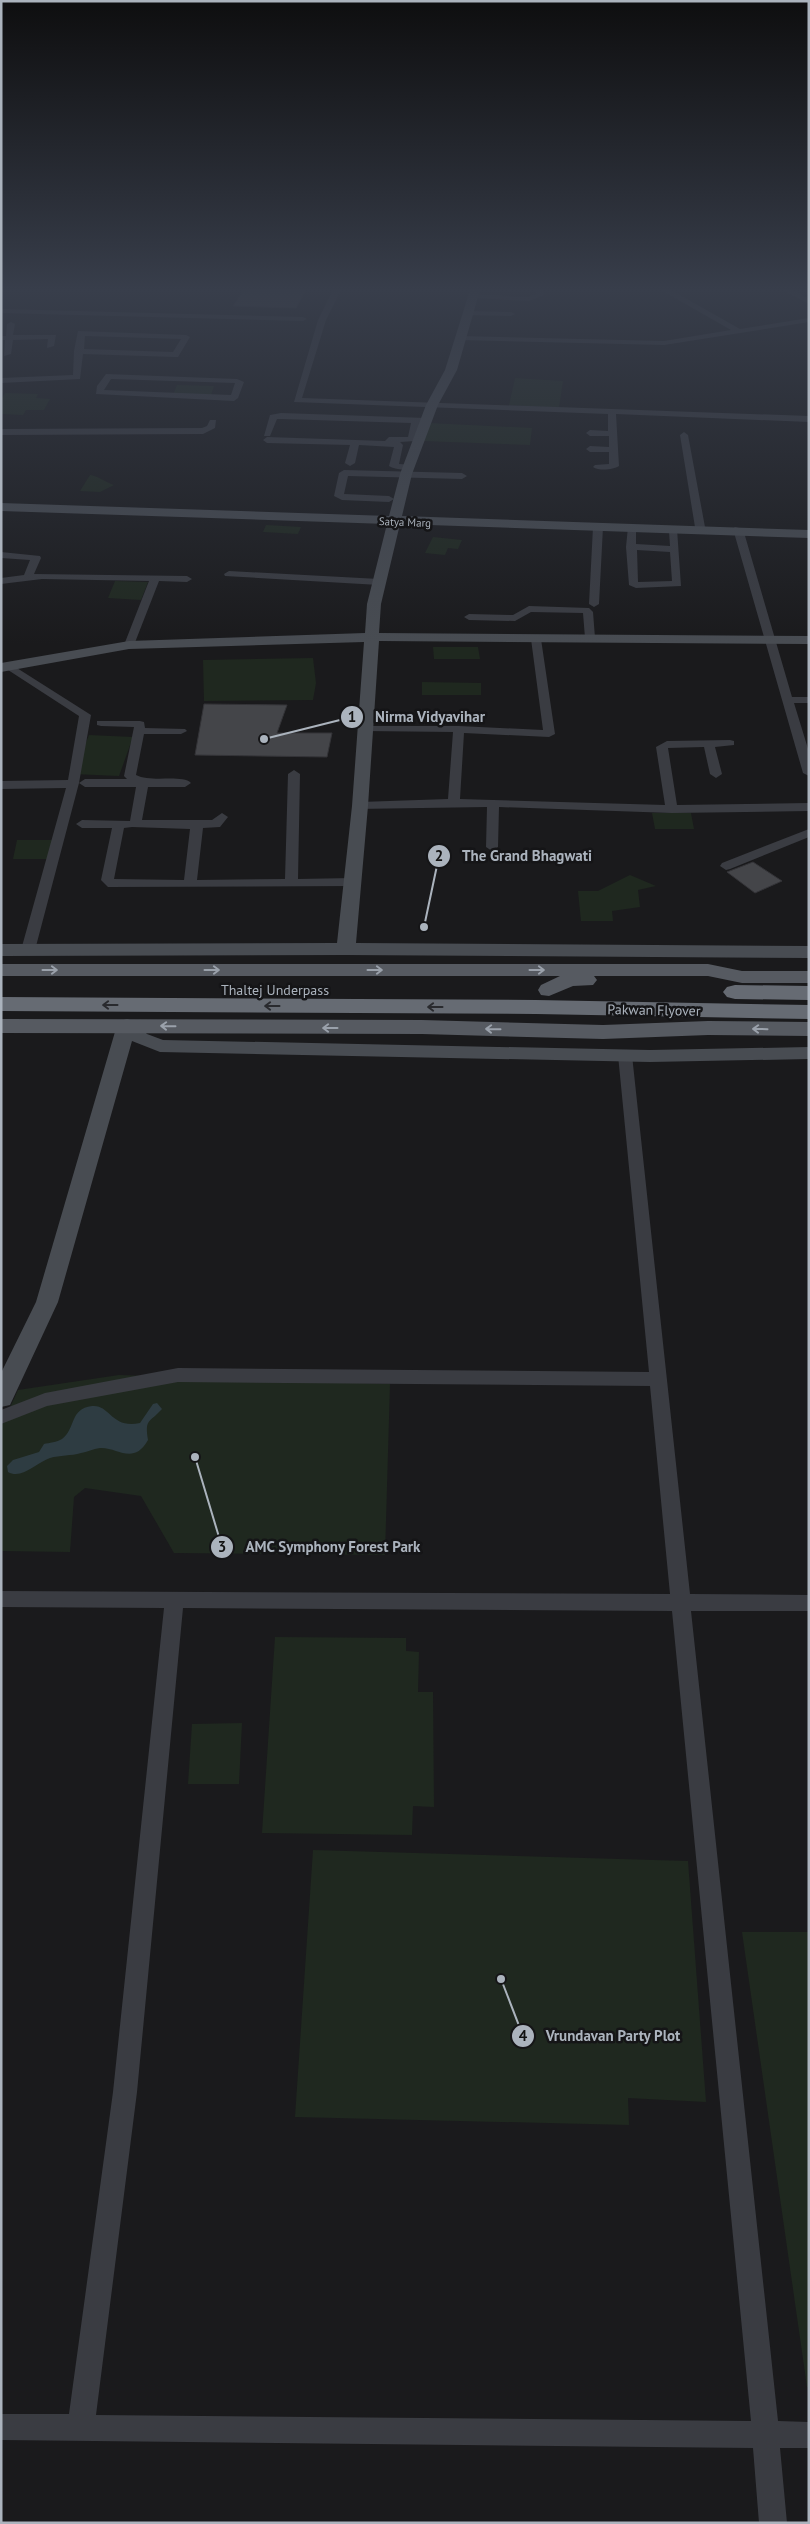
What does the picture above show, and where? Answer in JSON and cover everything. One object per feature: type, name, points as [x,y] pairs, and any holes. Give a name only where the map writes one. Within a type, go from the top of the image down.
[{"type":"highway","name":"Thaltej Underpass","points":[[1,988],[542,999]]},
{"type":"highway","name":"Pakwan Flyover","points":[[498,1008],[577,991],[809,993]]},
{"type":"highway","name":"Pakwan Flyover","points":[[542,999],[809,1012]]},
{"type":"highway","name":"Thaltej Underpass","points":[[1,1004],[498,1008]]},
{"type":"main road","points":[[1,970],[708,970],[742,977]]},
{"type":"main road","points":[[542,999],[569,980],[709,980],[742,977],[809,977]]},
{"type":"main road","points":[[498,1008],[534,1020],[637,1022],[699,1029]]},
{"type":"main road","points":[[1,1026],[422,1028],[603,1032],[699,1029],[809,1029]]},
{"type":"street","points":[[401,473],[431,408]]},
{"type":"street","points":[[516,408],[809,419]]},
{"type":"street","points":[[598,467],[614,466],[612,411]]},
{"type":"street","points":[[399,446],[397,444],[267,437],[273,417],[352,423],[419,432]]},
{"type":"street","points":[[1,432],[203,431],[211,428],[213,422]]},
{"type":"street","points":[[383,440],[410,440],[419,432]]},
{"type":"street","points":[[399,446],[419,432]]},
{"type":"street","points":[[590,433],[613,434]]},
{"type":"street","points":[[684,435],[700,527]]},
{"type":"street","points":[[350,463],[355,443]]},
{"type":"street","points":[[346,949],[360,806],[364,728],[372,637],[379,582],[394,519],[401,473],[399,446]]},
{"type":"street","points":[[590,449],[614,450]]},
{"type":"street","points":[[364,465],[401,473]]},
{"type":"street","points":[[388,499],[339,496],[344,473],[462,476]]},
{"type":"street","name":"Satya Marg","points":[[1,505],[674,531],[809,532]]},
{"type":"street","name":"Satya Marg","points":[[394,519],[700,527],[738,531]]},
{"type":"street","points":[[594,604],[598,527]]},
{"type":"street","points":[[631,529],[633,583],[636,585],[676,584],[674,531]]},
{"type":"street","points":[[738,531],[809,773]]},
{"type":"street","points":[[631,547],[676,548]]},
{"type":"street","points":[[1,555],[36,558],[28,577]]},
{"type":"street","points":[[229,574],[379,582]]},
{"type":"street","points":[[1,581],[28,577],[84,576],[187,579]]},
{"type":"street","points":[[129,645],[155,578]]},
{"type":"street","points":[[469,617],[515,618],[529,609],[585,610],[588,612],[590,638]]},
{"type":"street","points":[[5,667],[129,645],[372,637],[809,640]]},
{"type":"street","points":[[364,728],[459,729],[549,734],[536,639]]},
{"type":"street","points":[[5,667],[85,716],[79,784],[28,950]]},
{"type":"street","points":[[787,700],[809,700]]},
{"type":"street","points":[[102,723],[140,724],[130,776],[143,783]]},
{"type":"street","points":[[454,802],[459,729]]},
{"type":"street","points":[[138,731],[181,731]]},
{"type":"street","points":[[672,809],[662,747],[667,744],[730,743]]},
{"type":"street","points":[[709,744],[716,774]]},
{"type":"street","points":[[291,883],[294,774]]},
{"type":"street","points":[[135,824],[143,783]]},
{"type":"street","points":[[1,785],[185,783]]},
{"type":"street","points":[[360,806],[454,802],[672,809],[809,807]]},
{"type":"street","points":[[492,847],[494,804]]},
{"type":"street","points":[[82,824],[197,825],[216,824],[222,817]]},
{"type":"street","points":[[119,824],[107,880],[113,884],[353,882]]},
{"type":"street","points":[[190,884],[197,825]]},
{"type":"street","points":[[726,866],[809,833]]},
{"type":"street","points":[[1,950],[346,949],[809,952]]},
{"type":"street","points":[[1,1398],[47,1302],[127,1026],[140,1038],[160,1046],[625,1055],[809,1053]]},
{"type":"street","points":[[625,1055],[766,2436],[773,2523]]},
{"type":"street","points":[[1,1417],[45,1400],[178,1376],[657,1379]]},
{"type":"street","points":[[1,1599],[809,1604]]},
{"type":"street","points":[[81,2428],[125,2092],[174,1600]]},
{"type":"street","points":[[1,2427],[809,2435]]},
{"type":"shaded area","points":[[1,408],[45,408],[44,410],[26,410],[23,415],[1,414]]},
{"type":"shaded area","points":[[429,423],[532,428],[530,445],[423,441]]},
{"type":"shaded area","points":[[90,475],[114,485],[100,492],[80,491]]},
{"type":"shaded area","points":[[266,525],[301,527],[298,534],[263,532]]},
{"type":"shaded area","points":[[433,537],[462,540],[458,549],[448,548],[445,555],[425,553]]},
{"type":"shaded area","points":[[115,581],[148,582],[141,600],[108,598]]},
{"type":"shaded area","points":[[433,647],[478,647],[480,659],[434,659]]},
{"type":"shaded area","points":[[313,658],[316,683],[313,700],[204,701],[203,660]]},
{"type":"shaded area","points":[[422,682],[481,683],[481,695],[422,695]]},
{"type":"shaded area","points":[[89,735],[133,737],[119,776],[73,774]]},
{"type":"shaded area","points":[[652,813],[691,813],[694,829],[655,829]]},
{"type":"shaded area","points":[[17,840],[53,840],[49,859],[13,859]]},
{"type":"shaded area","points":[[630,875],[656,886],[638,890],[640,907],[612,911],[613,921],[581,921],[578,891],[598,891]]},
{"type":"shaded area","points":[[119,1375],[390,1384],[385,1555],[174,1553],[141,1496],[85,1488],[74,1497],[70,1552],[1,1551],[1,1427],[18,1390]]},
{"type":"shaded area","points":[[157,1403],[162,1409],[147,1425],[148,1440],[137,1452],[131,1454],[100,1448],[50,1458],[19,1474],[8,1472],[7,1466],[13,1460],[39,1452],[44,1444],[62,1439],[69,1430],[76,1415],[85,1408],[98,1406],[117,1420],[130,1424],[140,1423],[153,1404]]},
{"type":"shaded area","points":[[275,1637],[406,1638],[406,1651],[419,1652],[418,1692],[433,1692],[434,1807],[413,1806],[412,1835],[262,1833]]},
{"type":"shaded area","points":[[242,1723],[239,1784],[188,1784],[192,1724]]},
{"type":"shaded area","points":[[313,1850],[688,1861],[706,2102],[628,2098],[629,2125],[295,2117]]},
{"type":"shaded area","points":[[742,1932],[809,1932],[809,2387],[807,2387]]},
{"type":"building","points":[[204,704],[287,705],[277,733],[332,733],[327,757],[195,755]]},
{"type":"building","points":[[753,862],[782,881],[755,893],[727,872]]},
{"type":"place","name":"Nirma Vidyavihar","points":[[264,739]]},
{"type":"place","name":"The Grand Bhagwati","points":[[424,927]]},
{"type":"place","name":"AMC Symphony Forest Park","points":[[195,1457]]},
{"type":"place","name":"Vrundavan Party Plot","points":[[501,1979]]}]
